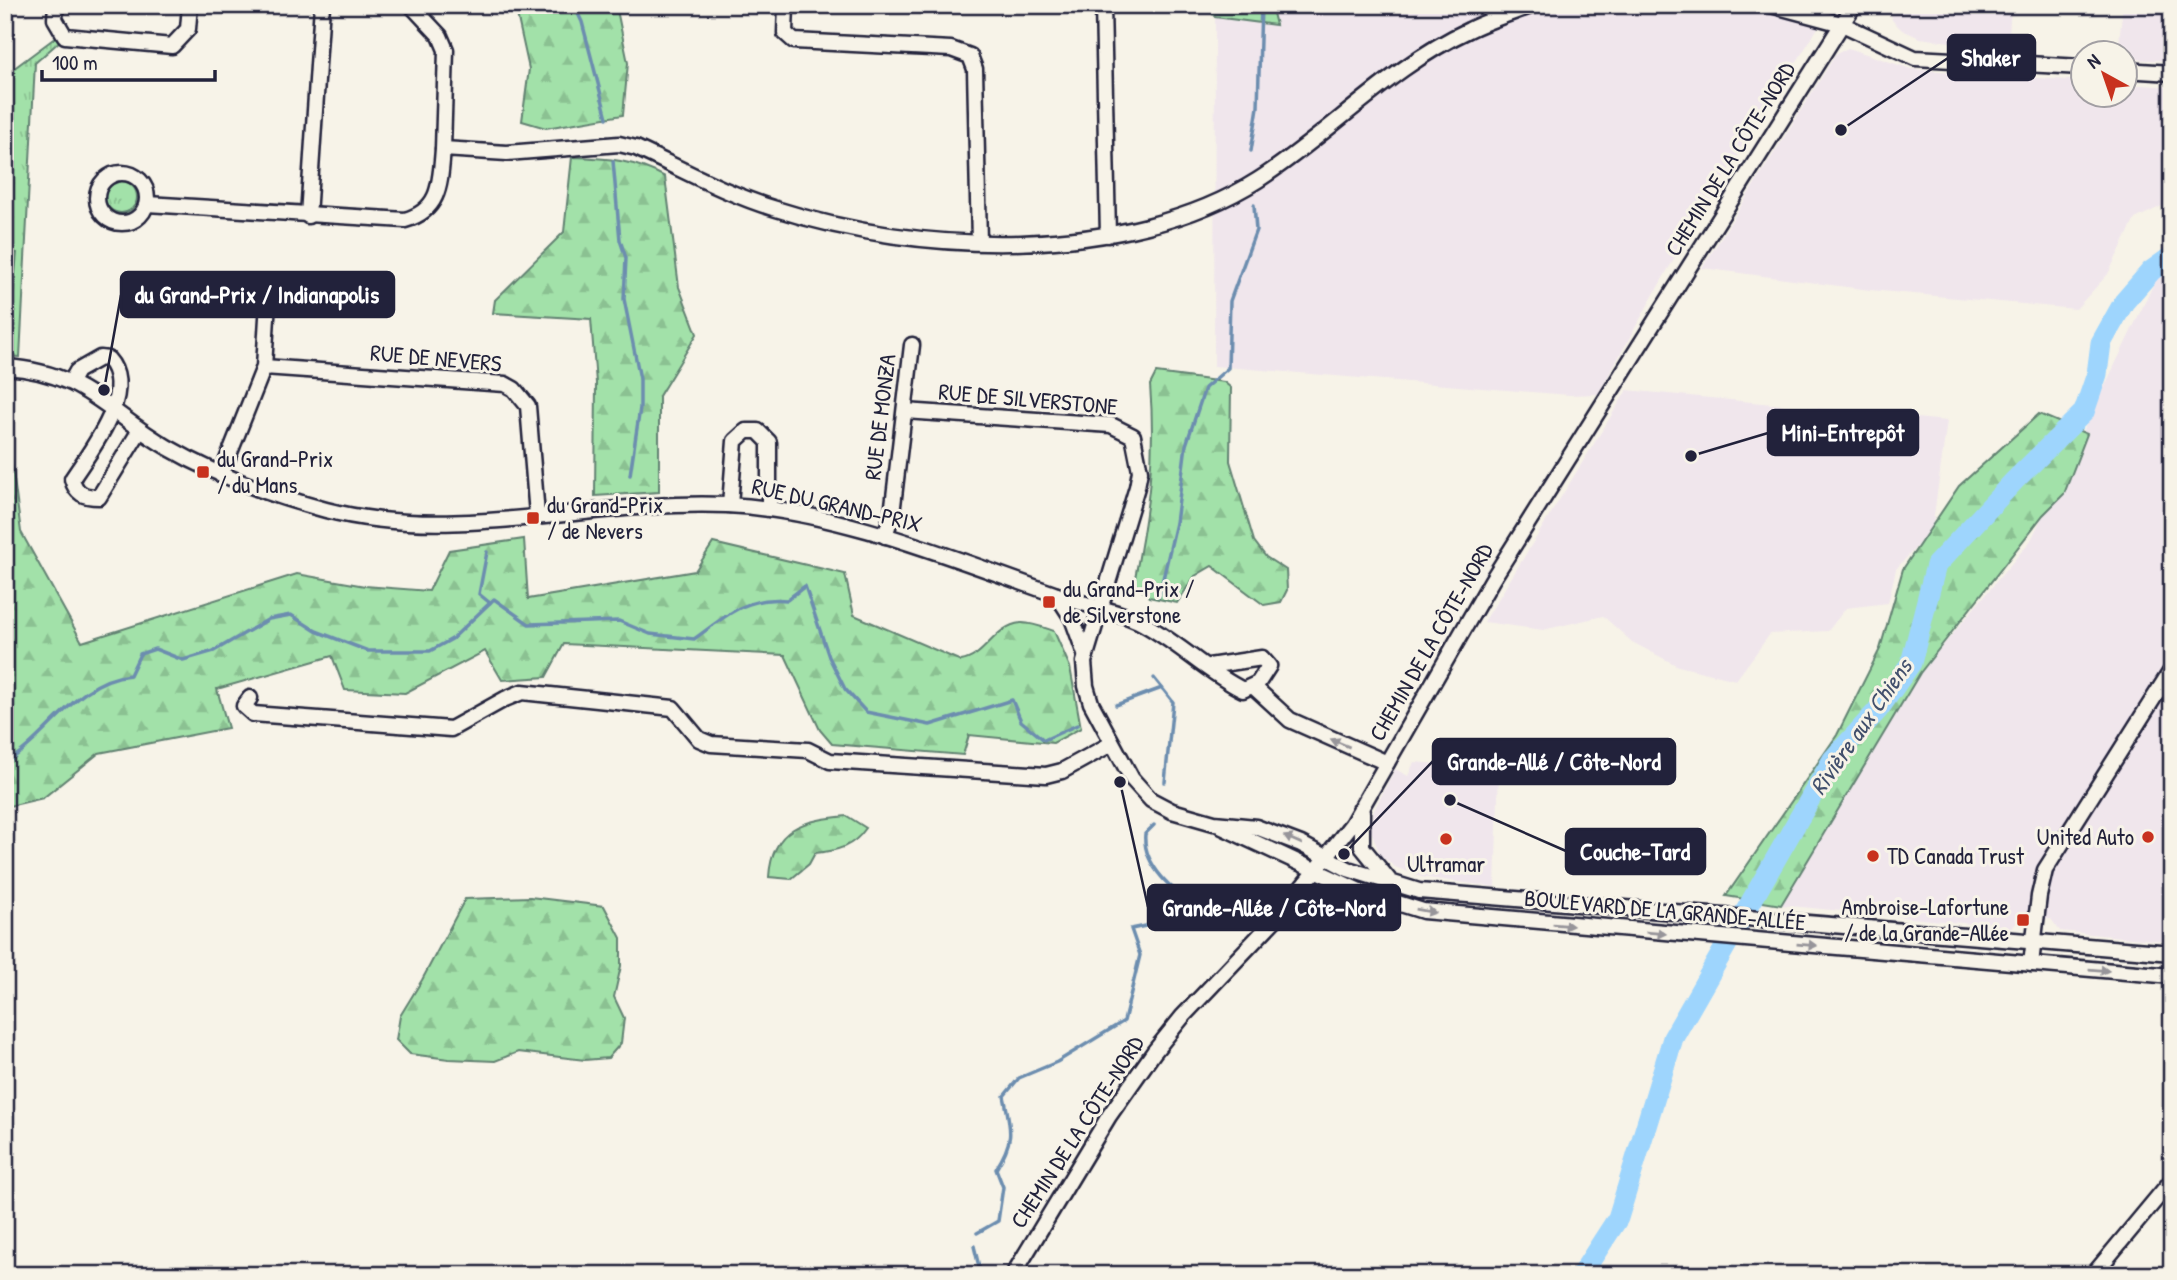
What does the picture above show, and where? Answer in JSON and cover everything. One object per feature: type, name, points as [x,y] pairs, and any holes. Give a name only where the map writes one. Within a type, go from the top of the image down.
[{"type":"street","points":[[56,5],[55,19],[65,36],[172,46],[188,29],[190,5]]},
{"type":"street","points":[[308,216],[322,5]]},
{"type":"street","points":[[146,204],[392,221],[417,216],[431,206],[438,193],[443,149],[446,50],[440,36],[411,5]]},
{"type":"street","points":[[786,5],[785,33],[794,41],[951,49],[970,56],[975,69],[979,242]]},
{"type":"street","points":[[1103,5],[1108,234]]},
{"type":"street","points":[[443,149],[508,153],[600,144],[628,145],[718,188],[811,220],[878,233],[979,242],[1042,242],[1108,234],[1169,221],[1225,200],[1261,178],[1429,54],[1468,31],[1533,5]]},
{"type":"street","points":[[1771,5],[1842,24],[1914,58],[2068,67]]},
{"type":"street","name":"CHEMIN DE LA CÔTE-NORD","points":[[1013,1275],[1109,1116],[1154,1052],[1316,872],[1363,807],[1433,677],[1513,545],[1854,5]]},
{"type":"street","points":[[2138,71],[2172,72]]},
{"type":"street","points":[[221,475],[264,368],[268,301]]},
{"type":"street","name":"RUE DE MONZA","points":[[886,536],[892,514],[912,345]]},
{"type":"street","points":[[72,380],[78,371],[92,360],[108,359],[116,373],[115,411],[72,479],[75,489],[86,497],[99,497],[140,430]]},
{"type":"street","name":"RUE DU GRAND-PRIX","points":[[5,367],[72,380],[140,430],[221,475],[260,490],[362,518],[463,522],[660,504],[730,505],[769,509],[886,536],[1143,624],[1239,688],[1254,687]]},
{"type":"street","name":"RUE DE NEVERS","points":[[264,368],[505,384],[514,389],[528,406],[537,515]]},
{"type":"street","name":"RUE DE SILVERSTONE","points":[[905,411],[1111,425],[1133,436],[1140,471],[1137,487],[1098,608]]},
{"type":"street","points":[[730,505],[735,441],[746,431],[758,431],[769,442],[769,509]]},
{"type":"street","points":[[1057,595],[1072,618],[1085,654]]},
{"type":"street","name":"BOULEVARD DE LA GRANDE-ALLÉE","points":[[1098,608],[1085,654],[1084,678],[1088,694],[1111,744],[1137,786],[1151,800],[1172,811],[1214,823],[1374,897],[1423,911],[2172,976]]},
{"type":"street","points":[[1209,666],[1265,659],[1269,668],[1254,687],[1290,720],[1387,763]]},
{"type":"street","points":[[2031,964],[2040,888],[2049,863],[2172,669]]},
{"type":"street","points":[[250,698],[244,706],[253,714],[451,729],[522,692],[637,702],[673,708],[699,739],[711,744],[808,750],[830,761],[1046,775],[1062,771],[1111,744]]},
{"type":"street","points":[[1363,807],[1362,847],[1394,886]]},
{"type":"street","name":"BOULEVARD DE LA GRANDE-ALLÉE","points":[[1214,823],[1256,827],[1394,886],[1439,894],[2172,953]]},
{"type":"street","points":[[1737,939],[1741,919]]},
{"type":"street","points":[[2093,1275],[2172,1180]]},
{"type":"shaded area","points":[[1271,5],[1832,5],[1667,271],[1598,394],[1569,395],[1214,366],[1215,17],[1275,25]]},
{"type":"shaded area","points":[[1890,5],[2011,5],[2008,50],[1920,38],[1902,30],[1892,20]]},
{"type":"shaded area","points":[[2123,5],[2172,5],[2172,61],[2138,60],[2138,38],[2119,38]]},
{"type":"shaded area","points":[[1848,48],[1911,69],[2068,80],[2068,108],[2138,108],[2138,85],[2172,87],[2172,201],[2135,219],[2108,274],[2076,309],[1870,290],[1702,268],[1836,54]]},
{"type":"shaded area","points":[[2172,267],[2172,942],[2060,931],[2051,919],[2021,918],[2012,928],[1781,905],[1920,673],[2031,540],[2157,277]]},
{"type":"shaded area","points":[[1627,390],[1947,421],[1932,530],[1896,569],[1888,603],[1846,608],[1828,631],[1770,634],[1736,680],[1678,666],[1632,642],[1603,616],[1543,630],[1484,622]]},
{"type":"shaded area","points":[[1414,762],[1499,769],[1495,887],[1421,877],[1395,867],[1380,855],[1370,828],[1373,812],[1395,769],[1408,776]]},
{"type":"green space","points":[[515,5],[616,5],[628,63],[623,115],[546,128],[522,121],[529,69]]},
{"type":"green space","points":[[1206,5],[1271,5],[1276,25],[1215,17]]},
{"type":"green space","points":[[56,37],[60,41],[35,63],[20,357],[5,356],[5,75]]},
{"type":"green space","points":[[572,157],[620,161],[665,177],[679,287],[697,334],[659,396],[659,492],[595,496],[596,383],[591,319],[493,313],[495,300],[564,232]]},
{"type":"green space","points":[[121,181],[132,186],[137,197],[132,208],[121,213],[110,208],[105,197],[110,186]]},
{"type":"green space","points":[[5,252],[17,253],[9,338],[5,338]]},
{"type":"green space","points":[[1156,373],[1224,382],[1231,388],[1230,461],[1254,541],[1266,557],[1286,570],[1287,590],[1281,602],[1264,605],[1212,566],[1195,576],[1177,603],[1149,597],[1134,583],[1150,485],[1150,385]]},
{"type":"green space","points":[[2039,414],[2087,434],[2064,494],[2043,515],[1920,673],[1781,905],[1726,896],[1837,735],[1880,649],[1903,569],[1959,486]]},
{"type":"green space","points":[[5,449],[10,449],[21,532],[82,642],[297,574],[365,586],[429,591],[449,550],[524,539],[528,599],[695,571],[713,543],[845,574],[854,615],[961,661],[977,654],[996,635],[1011,625],[1029,623],[1054,631],[1070,667],[1081,728],[1053,743],[969,735],[963,755],[832,744],[820,730],[785,655],[564,644],[546,677],[502,680],[485,651],[405,693],[345,690],[332,656],[217,689],[228,728],[99,753],[43,798],[5,807]]},
{"type":"green space","points":[[847,816],[866,828],[856,840],[837,849],[815,853],[809,864],[791,879],[769,877],[776,847],[793,829],[817,820]]},
{"type":"green space","points":[[530,897],[604,906],[621,938],[621,966],[614,997],[624,1018],[621,1043],[608,1058],[585,1060],[518,1052],[495,1061],[410,1054],[396,1040],[400,1016],[465,899]]},
{"type":"waterway","points":[[574,5],[582,22],[607,118]]},
{"type":"waterway","points":[[1251,151],[1258,107],[1261,5]]},
{"type":"waterway","points":[[613,161],[620,240],[626,258],[624,299],[640,379],[640,408],[630,475]]},
{"type":"waterway","points":[[1159,596],[1176,523],[1186,445],[1205,388],[1228,368],[1230,301],[1256,230],[1254,205]]},
{"type":"waterway","name":"Rivière aux Chiens","points":[[1581,1275],[1618,1218],[1673,1038],[1833,759],[1878,710],[1911,663],[1936,565],[2014,481],[2084,412],[2097,374],[2101,343],[2124,302],[2151,271],[2172,256]]},
{"type":"waterway","points":[[487,552],[479,594],[490,603]]},
{"type":"waterway","points":[[5,763],[36,739],[78,698],[111,679],[130,675],[140,654],[155,649],[183,660],[214,651],[269,619],[291,615],[316,631],[368,651],[430,651],[452,639],[494,599],[529,624],[619,621],[650,634],[694,639],[737,609],[759,601],[787,600],[805,586],[829,657],[845,689],[866,712],[930,725],[1012,700],[1021,721],[1044,740],[1077,725]]},
{"type":"waterway","points":[[1154,678],[1162,688]]},
{"type":"waterway","points":[[1116,705],[1162,688],[1173,702],[1165,782]]},
{"type":"waterway","points":[[977,1233],[998,1221],[1003,1187],[996,1169],[1006,1150],[1010,1134],[1004,1096],[1019,1078],[1057,1062],[1124,1021],[1140,955],[1131,929],[1190,917],[1198,909],[1170,886],[1154,867],[1145,846],[1145,834],[1154,825]]},
{"type":"waterway","points":[[974,1246],[981,1275]]},
{"type":"place","name":"Shaker","points":[[1841,130]]},
{"type":"place","name":"du Grand-Prix / Indianapolis","points":[[104,390]]},
{"type":"place","name":"Mini-Entrepôt","points":[[1691,456]]},
{"type":"place","name":"du Grand-Prix / du Mans","points":[[203,472]]},
{"type":"place","name":"du Grand-Prix / de Nevers","points":[[533,518]]},
{"type":"place","name":"du Grand-Prix / de Silverstone","points":[[1049,602]]},
{"type":"place","name":"Grande-Allée / Côte-Nord","points":[[1120,782]]},
{"type":"place","name":"Couche-Tard","points":[[1450,800]]},
{"type":"place","name":"United Auto","points":[[2148,837]]},
{"type":"place","name":"Ultramar","points":[[1446,839]]},
{"type":"place","name":"Grande-Allé / Côte-Nord","points":[[1344,854]]},
{"type":"place","name":"TD Canada Trust","points":[[1873,856]]},
{"type":"place","name":"Ambroise-Lafortune / de la Grande-Allée","points":[[2023,920]]}]
